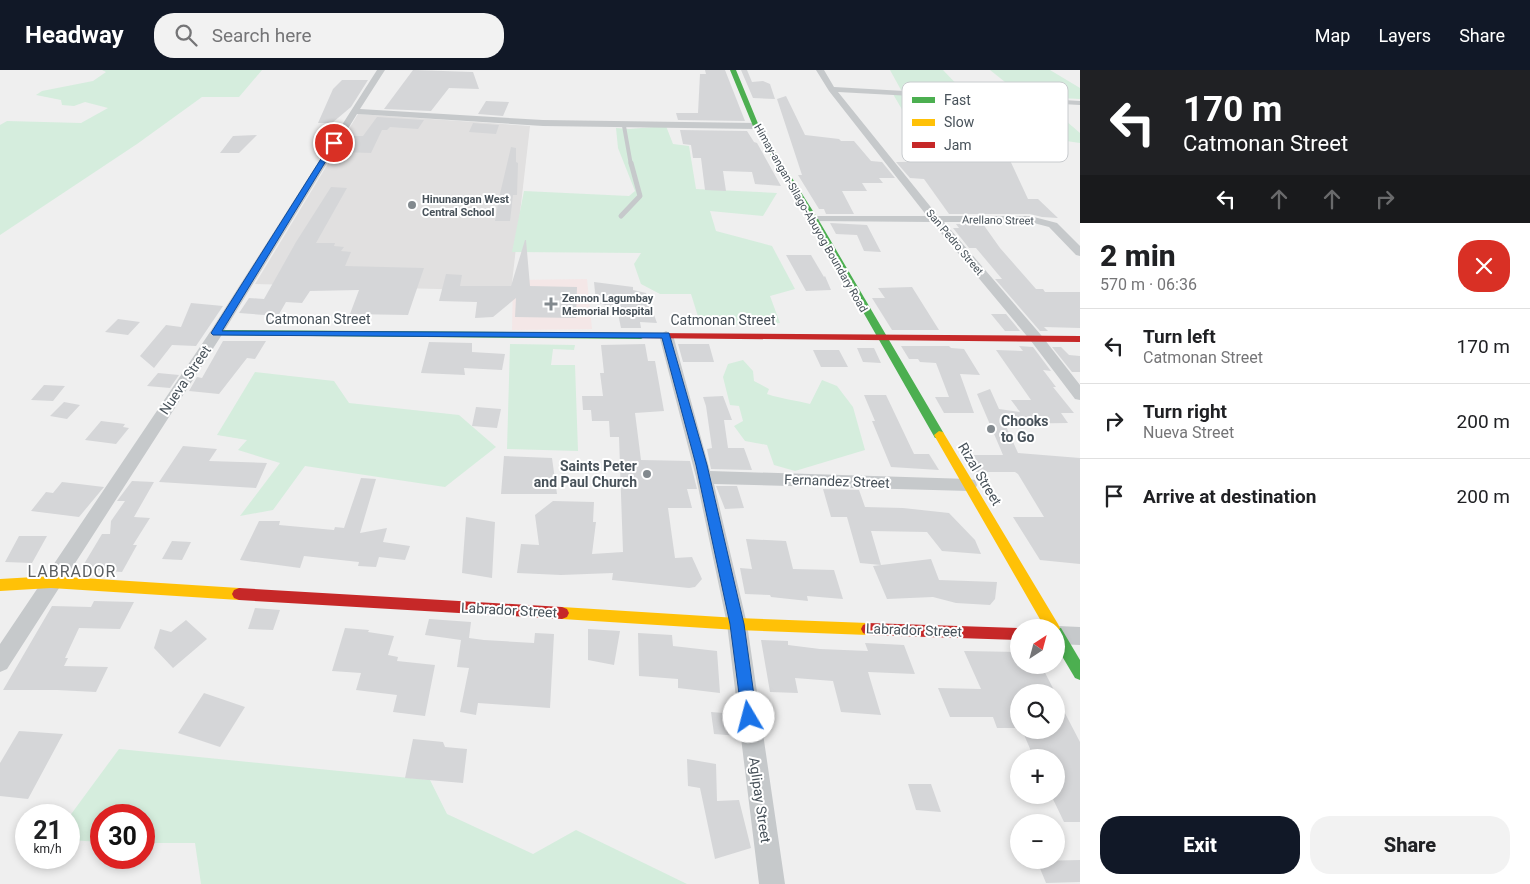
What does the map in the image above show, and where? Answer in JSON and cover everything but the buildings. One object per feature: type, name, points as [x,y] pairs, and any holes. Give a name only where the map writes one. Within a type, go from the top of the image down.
[{"type":"street","name":"Nueva Street","points":[[0,662],[216,333],[354,111],[382,70]]},
{"type":"street","name":"Himay-angan-Silago-Abuyog Boundary Road","points":[[733,70],[756,126],[814,219],[880,336]]},
{"type":"street","name":"San Pedro Street","points":[[820,70],[832,88],[936,220],[1036,338],[1080,395]]},
{"type":"street","points":[[832,88],[902,92]]},
{"type":"street","points":[[354,111],[533,123],[624,126],[756,126]]},
{"type":"street","name":"Arellano Street","points":[[814,219],[1030,219],[1053,225],[1080,253]]},
{"type":"street","name":"Catmonan Street","points":[[216,333],[880,336],[1080,339]]},
{"type":"street","name":"Aglipay Street","points":[[666,335],[704,477],[737,624],[772,884]]},
{"type":"street","name":"Rizal Street","points":[[880,336],[1048,619]]},
{"type":"street","name":"Fernandez Street","points":[[704,477],[969,485]]},
{"type":"street","name":"Labrador Street","points":[[0,585],[51,582],[737,624],[1010,634]]},
{"type":"street","points":[[1065,634],[1080,636]]},
{"type":"street","name":"Rizal Street","points":[[1065,648],[1080,673]]},
{"type":"lane","points":[[621,216],[640,196],[632,169],[624,126]]},
{"type":"shaded area","name":"Hinunangan West Central School","points":[[358,114],[530,126],[511,291],[255,284]]},
{"type":"shaded area","name":"Zennon Lagumbay Memorial Hospital","points":[[587,279],[592,329],[512,330],[513,280]]},
{"type":"green space","points":[[102,70],[262,70],[239,97],[202,97],[137,144],[0,235],[0,125],[7,121],[81,123],[108,108],[85,102],[74,106],[62,105],[61,100],[36,95],[42,91],[93,81],[106,72]]},
{"type":"green space","points":[[890,70],[943,70],[954,82],[902,82],[901,90]]},
{"type":"green space","points":[[990,70],[1050,70],[1080,88],[1080,99],[1068,98],[1068,82],[1005,82]]},
{"type":"green space","points":[[893,94],[902,94],[902,109]]},
{"type":"green space","points":[[1068,123],[1080,133],[1080,143],[1068,141]]},
{"type":"green space","points":[[666,126],[673,144],[689,146],[696,189],[777,193],[763,216],[710,211],[716,231],[772,246],[795,289],[770,296],[780,323],[701,326],[691,294],[660,294],[641,284],[634,264],[641,253],[512,252],[524,191],[629,196],[635,191],[618,148],[616,128],[629,129]]},
{"type":"green space","points":[[510,344],[575,345],[574,350],[553,349],[551,365],[575,365],[578,451],[507,449]]},
{"type":"green space","points":[[743,360],[753,371],[754,381],[769,389],[767,394],[772,396],[810,404],[822,380],[837,386],[853,407],[865,450],[795,471],[774,465],[767,445],[745,441],[734,426],[743,421],[739,406],[730,405],[723,377],[728,364]]},
{"type":"green space","points":[[255,372],[334,381],[349,403],[459,415],[496,447],[445,487],[305,466],[273,510],[240,516],[280,463],[238,450],[247,440],[217,435]]},
{"type":"green space","points":[[119,749],[430,780],[447,814],[533,854],[576,830],[687,884],[201,884],[195,843],[155,843],[155,804],[90,804],[90,841],[80,841],[79,804]]},
{"type":"traffic: fast","points":[[733,70],[756,126],[814,219],[939,435]]},
{"type":"traffic: fast","points":[[216,333],[641,336]]},
{"type":"traffic: fast","points":[[1065,648],[1080,673]]},
{"type":"traffic: slow","points":[[939,435],[1048,619]]},
{"type":"traffic: slow","points":[[0,585],[51,582],[239,594]]},
{"type":"traffic: slow","points":[[562,613],[737,624],[868,629]]},
{"type":"traffic: jam","points":[[641,336],[1080,339]]},
{"type":"traffic: jam","points":[[239,594],[562,613]]},
{"type":"traffic: jam","points":[[868,629],[1010,634]]},
{"type":"place","name":"Hinunangan West Central School","points":[[412,205]]},
{"type":"place","name":"Zennon Lagumbay Memorial Hospital","points":[[551,304]]},
{"type":"place","name":"Chooks to Go","points":[[991,429]]},
{"type":"place","name":"Saints Peter and Paul Church","points":[[647,474]]},
{"type":"district","name":"LABRADOR","points":[[72,571]]},
{"type":"route","points":[[334,143],[216,333],[666,335],[701,465],[737,624],[749,717]]}]
